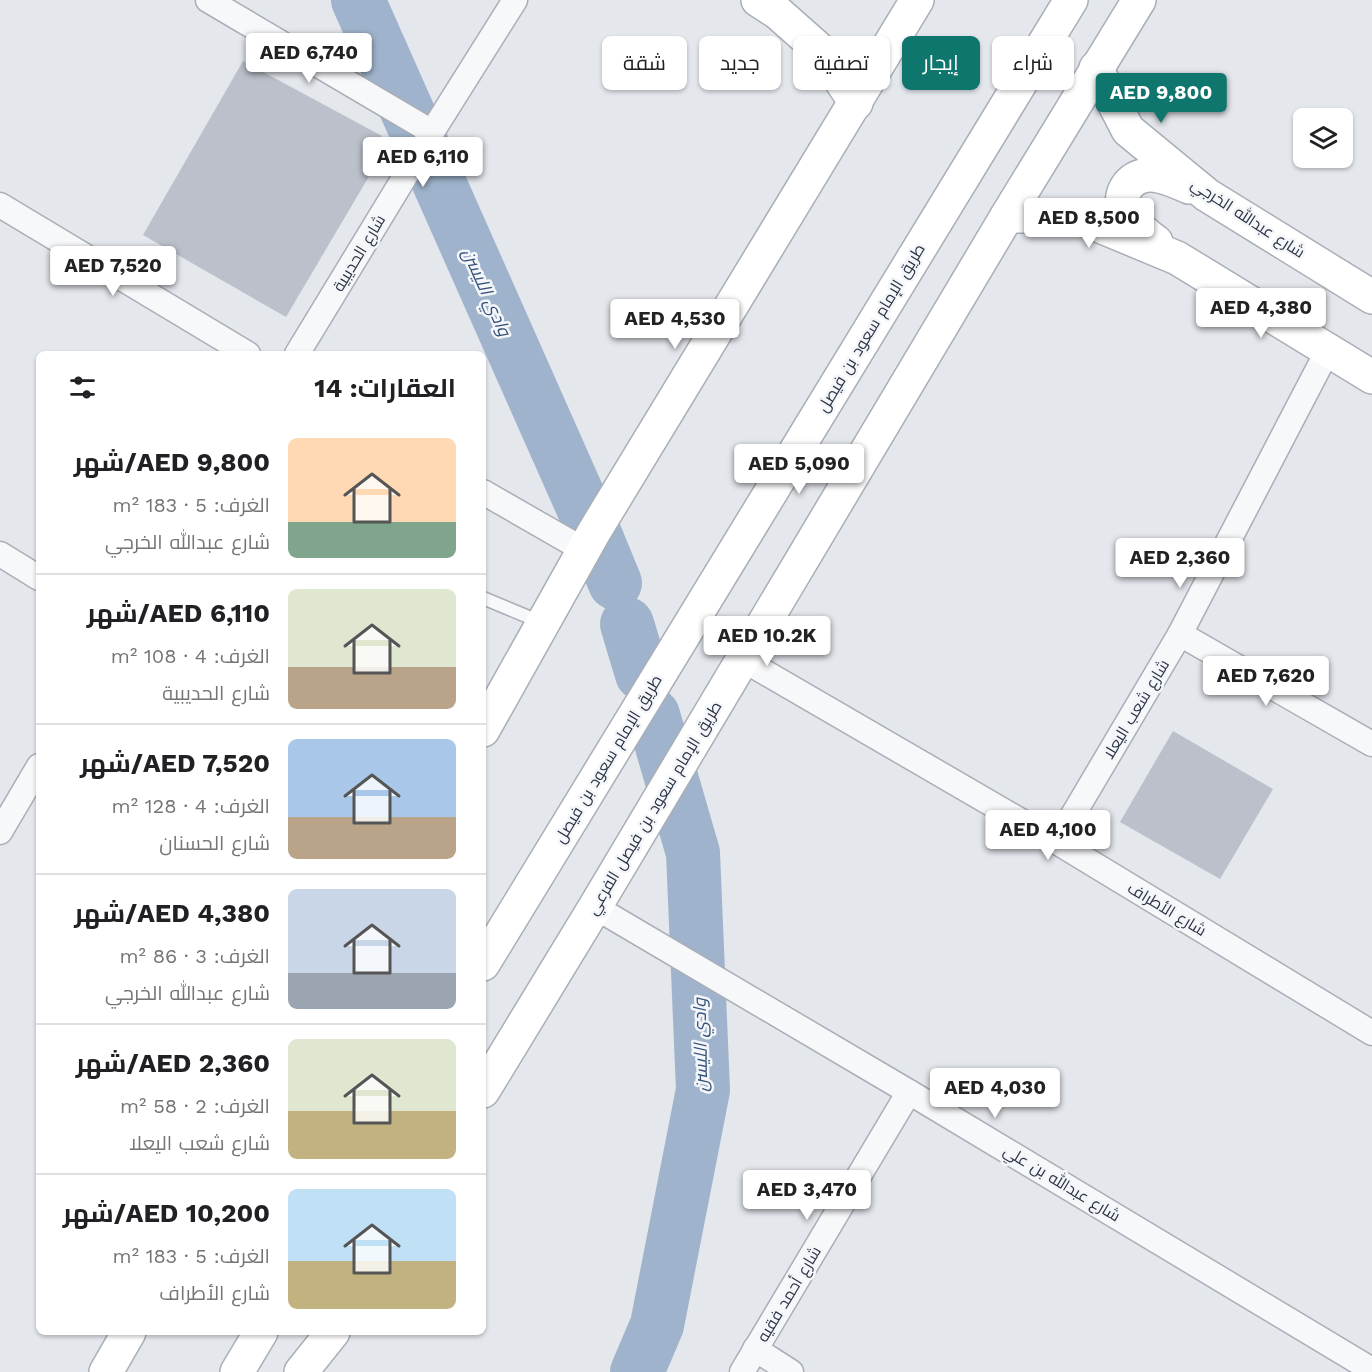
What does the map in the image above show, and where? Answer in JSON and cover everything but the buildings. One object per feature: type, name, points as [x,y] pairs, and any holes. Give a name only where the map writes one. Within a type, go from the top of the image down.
[{"type":"street","points":[[208,0],[432,132]]},
{"type":"street","name":"شارع الحديبية","points":[[299,351],[515,0]]},
{"type":"street","points":[[758,0],[778,12],[822,52],[856,103]]},
{"type":"street","points":[[486,725],[584,550],[917,0]]},
{"type":"street","name":"طريق الإمام سعود بن فيصل","points":[[486,959],[1071,0]]},
{"type":"street","name":"طريق الإمام سعود بن فيصل الفرعي","points":[[486,1086],[1007,216],[1139,0]]},
{"type":"street","name":"شارع عبدالله الخرجي","points":[[1096,68],[1128,130],[1207,195],[1372,297]]},
{"type":"street","points":[[1176,258],[1126,214],[1123,202],[1127,185],[1150,175],[1177,181],[1207,195]]},
{"type":"street","points":[[0,205],[243,351]]},
{"type":"street","points":[[1007,216],[1076,216],[1176,258],[1372,377]]},
{"type":"street","name":"شارع شعب اليعلا","points":[[1057,842],[1180,634],[1328,350]]},
{"type":"street","points":[[486,494],[584,550]]},
{"type":"street","points":[[0,554],[36,576]]},
{"type":"street","points":[[1180,634],[1372,744]]},
{"type":"street","name":"شارع الأطراف","points":[[742,659],[1057,842],[1372,1033]]},
{"type":"street","points":[[0,832],[36,770]]},
{"type":"street","name":"شارع عبدالله بن علي","points":[[595,907],[909,1092],[1372,1370]]},
{"type":"street","name":"شارع أحمد فقيه","points":[[742,1372],[909,1092]]},
{"type":"street","points":[[106,1372],[127,1335]]},
{"type":"street","points":[[237,1372],[259,1335]]},
{"type":"street","points":[[301,1372],[332,1335]]},
{"type":"street","points":[[312,1372],[332,1335]]},
{"type":"street","points":[[755,1349],[792,1372]]},
{"type":"lane","points":[[486,599],[543,623]]},
{"type":"waterway","name":"وادي الليسن","points":[[358,0],[615,583]]},
{"type":"waterway","name":"وادي الليسن","points":[[627,624],[642,674]]},
{"type":"waterway","name":"وادي الليسن","points":[[637,1372],[657,1325],[703,1090],[693,853],[653,715]]}]
